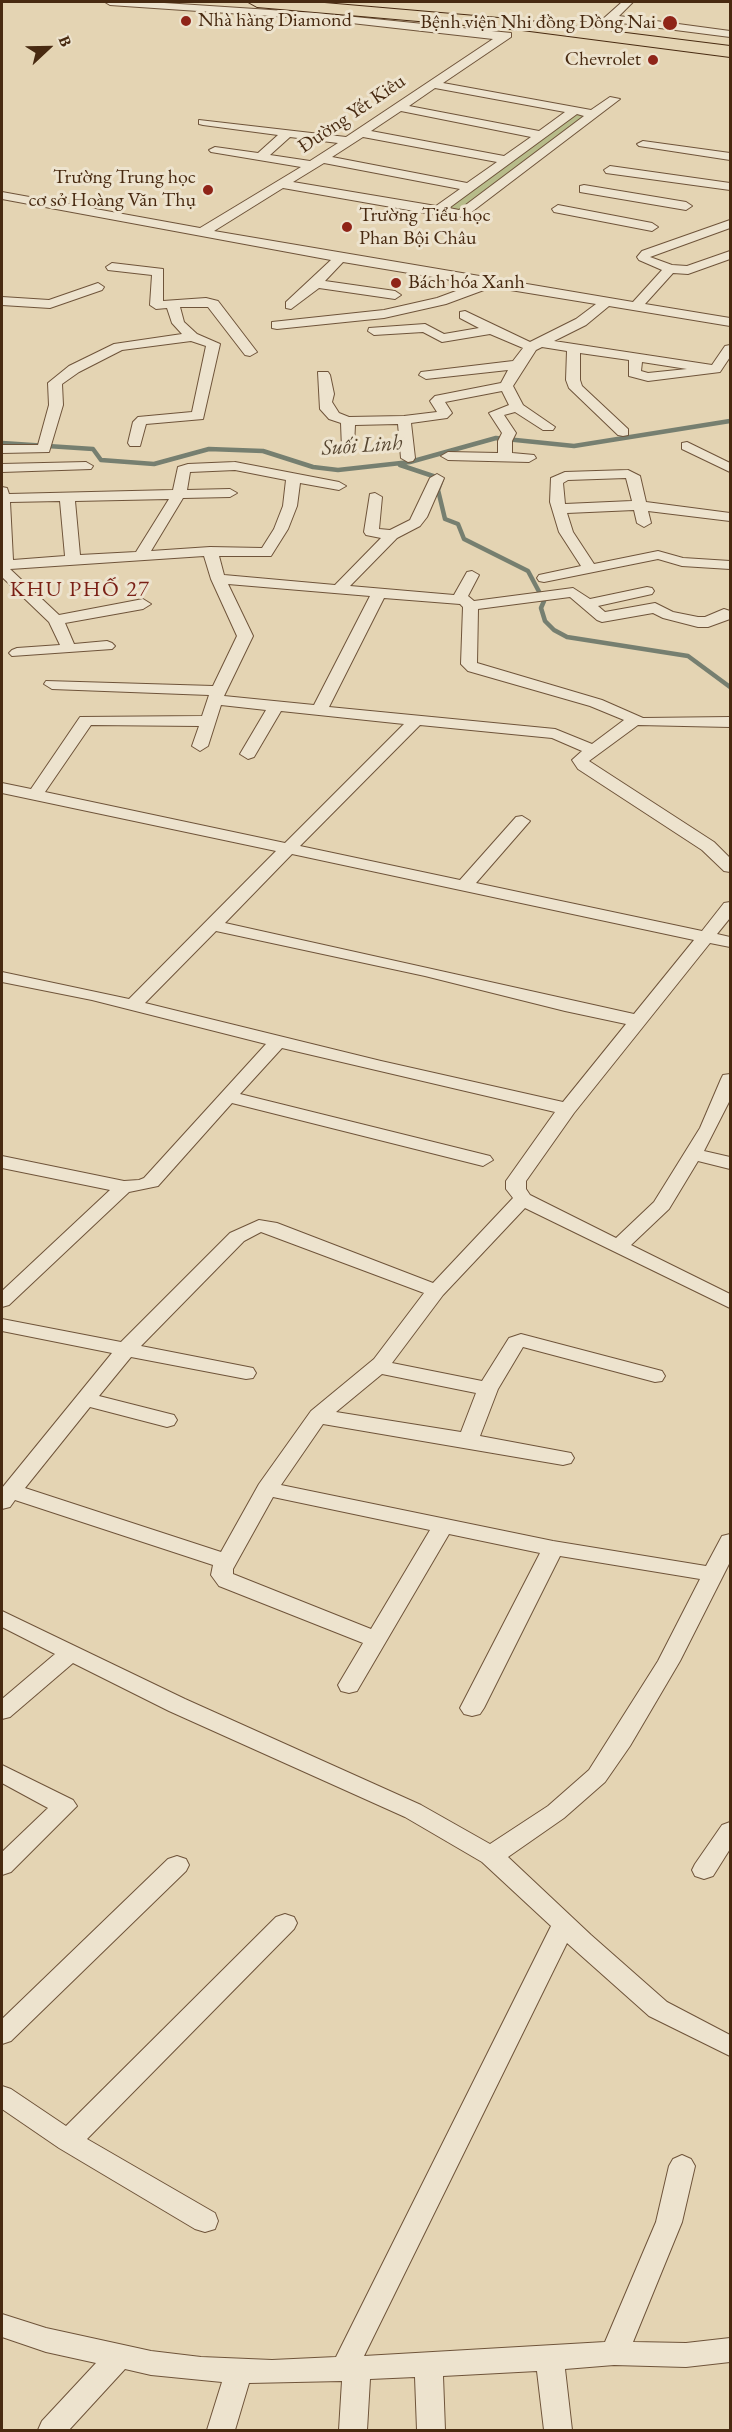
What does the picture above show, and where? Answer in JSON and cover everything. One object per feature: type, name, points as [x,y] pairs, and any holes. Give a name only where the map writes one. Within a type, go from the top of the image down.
[{"type":"highway","points":[[257,2],[522,25],[730,52]]},
{"type":"highway","points":[[296,2],[322,6]]},
{"type":"highway","points":[[367,2],[604,24],[730,46]]},
{"type":"street","points":[[110,2],[316,16],[504,37]]},
{"type":"street","points":[[604,24],[628,2]]},
{"type":"street","points":[[604,24],[730,34]]},
{"type":"street","name":"Đường Yết Kiêu","points":[[203,232],[317,162],[522,25]]},
{"type":"street","points":[[432,84],[593,114]]},
{"type":"street","points":[[282,184],[461,214],[614,99]]},
{"type":"street","points":[[398,107],[541,135]]},
{"type":"street","points":[[437,211],[574,111]]},
{"type":"street","points":[[203,122],[348,141]]},
{"type":"street","points":[[261,157],[288,133]]},
{"type":"street","points":[[361,133],[505,160]]},
{"type":"street","points":[[643,144],[730,157]]},
{"type":"street","points":[[215,150],[317,162],[469,187]]},
{"type":"street","points":[[610,170],[730,187]]},
{"type":"street","points":[[584,189],[686,206]]},
{"type":"street","points":[[2,195],[340,258],[730,322]]},
{"type":"street","points":[[558,209],[652,227]]},
{"type":"street","points":[[729,226],[643,257],[670,269],[688,270],[730,255]]},
{"type":"street","points":[[291,305],[316,284],[340,258]]},
{"type":"street","points":[[112,267],[159,272],[156,305],[206,302],[213,304],[250,352]]},
{"type":"street","points":[[636,307],[670,269]]},
{"type":"street","points":[[277,325],[384,314],[441,301],[490,283]]},
{"type":"street","points":[[316,284],[395,295]]},
{"type":"street","points":[[2,301],[50,304],[98,287]]},
{"type":"street","points":[[506,386],[517,365],[537,345],[581,322],[606,302]]},
{"type":"street","points":[[135,443],[140,422],[143,420],[198,416],[213,345],[192,337],[178,323],[173,305]]},
{"type":"street","points":[[465,315],[490,330],[537,345],[715,369]]},
{"type":"street","points":[[374,331],[425,328],[441,338],[490,330]]},
{"type":"street","points":[[2,449],[45,443],[56,405],[53,389],[61,377],[119,347],[192,337]]},
{"type":"street","points":[[574,349],[573,380],[576,388],[623,432]]},
{"type":"street","points":[[636,357],[634,373],[648,377],[715,369],[730,349]]},
{"type":"street","points":[[426,375],[517,365]]},
{"type":"street","points":[[323,375],[327,409],[334,416],[348,421],[404,420],[442,415],[444,413],[437,401],[440,399],[506,386]]},
{"type":"street","points":[[506,386],[517,407],[548,428]]},
{"type":"street","points":[[505,457],[507,437],[496,411],[517,407]]},
{"type":"street","points":[[404,420],[408,458]]},
{"type":"street","points":[[347,446],[348,421]]},
{"type":"street","points":[[687,446],[730,468]]},
{"type":"street","points":[[448,456],[529,458]]},
{"type":"street","points":[[2,468],[86,466]]},
{"type":"street","points":[[141,555],[180,492],[183,470],[193,467],[235,466],[293,479],[339,486]]},
{"type":"street","points":[[590,569],[566,532],[559,509],[558,478],[588,475],[633,476],[644,523]]},
{"type":"street","points":[[339,589],[392,536],[416,523],[437,478]]},
{"type":"street","points":[[3,566],[210,551],[266,553],[281,528],[290,506],[294,494],[293,479]]},
{"type":"street","points":[[2,491],[3,566],[56,620],[69,649]]},
{"type":"street","points":[[2,498],[180,492],[230,493]]},
{"type":"street","points":[[67,496],[73,561]]},
{"type":"street","points":[[375,497],[370,532],[392,536]]},
{"type":"street","points":[[559,509],[639,505],[730,518]]},
{"type":"street","points":[[200,746],[218,696],[245,636],[218,579],[210,551]]},
{"type":"street","points":[[543,578],[658,555],[682,562],[730,565]]},
{"type":"street","points":[[472,575],[464,603],[469,664],[473,668],[586,700],[636,719],[580,760],[584,766],[708,846],[730,867]]},
{"type":"street","points":[[218,579],[379,592],[464,603],[573,592],[602,617],[655,608],[668,615],[698,622],[708,622],[720,616],[730,615]]},
{"type":"street","points":[[587,604],[647,591]]},
{"type":"street","points":[[319,711],[379,592]]},
{"type":"street","points":[[56,620],[143,604]]},
{"type":"street","points":[[17,652],[107,646]]},
{"type":"street","points":[[52,684],[218,696],[276,706],[414,722],[536,730],[555,734],[594,750]]},
{"type":"street","points":[[248,754],[264,731],[276,706]]},
{"type":"street","points":[[35,795],[86,720],[210,721]]},
{"type":"street","points":[[133,1005],[414,722]]},
{"type":"street","points":[[644,722],[730,722]]},
{"type":"street","points":[[2,788],[285,850],[465,885],[730,942]]},
{"type":"street","points":[[465,885],[522,821]]},
{"type":"street","points":[[730,907],[709,937],[567,1109],[516,1181],[516,1189],[523,1199],[730,1302]]},
{"type":"street","points":[[212,925],[426,971],[564,1006],[640,1021]]},
{"type":"street","points":[[2,977],[133,1005],[277,1042],[567,1109]]},
{"type":"street","points":[[2,1162],[124,1187],[142,1186],[152,1182],[277,1042]]},
{"type":"street","points":[[619,1246],[662,1205],[709,1128],[730,1078]]},
{"type":"street","points":[[230,1097],[483,1160]]},
{"type":"street","points":[[693,1154],[730,1163]]},
{"type":"street","points":[[2,1301],[124,1187]]},
{"type":"street","points":[[375,1639],[227,1581],[222,1575],[225,1561],[267,1489],[318,1416],[378,1367],[436,1291],[523,1199]]},
{"type":"street","points":[[225,1561],[6,1497],[125,1350],[237,1237],[259,1226],[270,1227],[436,1291]]},
{"type":"street","points":[[2,1324],[246,1373]]},
{"type":"street","points":[[468,1440],[488,1389],[516,1342],[521,1340],[655,1376]]},
{"type":"street","points":[[378,1367],[488,1389]]},
{"type":"street","points":[[85,1399],[167,1420]]},
{"type":"street","points":[[318,1416],[563,1458]]},
{"type":"street","points":[[267,1489],[553,1548],[713,1574]]},
{"type":"street","points":[[350,1685],[443,1526]]},
{"type":"street","points":[[491,1856],[556,1812],[597,1776],[622,1740],[669,1661],[730,1541]]},
{"type":"street","points":[[472,1708],[553,1548]]},
{"type":"street","points":[[2,1618],[69,1654],[413,1811],[491,1856],[658,2009],[730,2046]]},
{"type":"street","points":[[2,1711],[69,1654]]},
{"type":"street","points":[[2,1773],[65,1806],[2,1866]]},
{"type":"street","points":[[704,1870],[730,1831]]},
{"type":"street","points":[[2,2034],[177,1865]]},
{"type":"street","points":[[68,2141],[285,1923]]},
{"type":"street","points":[[353,2430],[351,2369],[564,1924]]},
{"type":"street","points":[[2,2096],[68,2141],[205,2221]]},
{"type":"street","points":[[614,2353],[669,2222],[682,2166]]},
{"type":"street","points":[[2,2326],[119,2356],[201,2369],[239,2371],[351,2369],[550,2359],[614,2353],[686,2355],[730,2350]]},
{"type":"street","points":[[52,2430],[119,2356]]},
{"type":"street","points":[[550,2359],[558,2430]]},
{"type":"street","points":[[429,2365],[431,2430]]},
{"type":"street","points":[[221,2430],[239,2371]]},
{"type":"green space","points":[[576,112],[588,114],[459,213],[443,210]]},
{"type":"waterway","name":"Suối Linh","points":[[2,443],[93,449],[101,460],[154,464],[209,449],[263,451],[313,467],[338,470],[410,462],[496,438],[574,446],[730,421]]},
{"type":"waterway","points":[[400,465],[442,479],[438,490],[445,519],[458,524],[464,539],[528,571],[544,601],[541,608],[545,621],[554,630],[567,637],[688,656],[730,687]]},
{"type":"place","name":"Nhà hàng Diamond","points":[[186,21]]},
{"type":"place","name":"Bệnh viện Nhi đồng Đồng Nai","points":[[670,23]]},
{"type":"place","name":"Chevrolet","points":[[653,60]]},
{"type":"place","name":"Trường Trung học cơ sở Hoàng Văn Thụ","points":[[208,190]]},
{"type":"place","name":"Trường Tiểu học Phan Bội Châu","points":[[347,227]]},
{"type":"place","name":"Bách hóa Xanh","points":[[396,283]]},
{"type":"district","name":"KHU PHỐ 27","points":[[80,590]]}]
